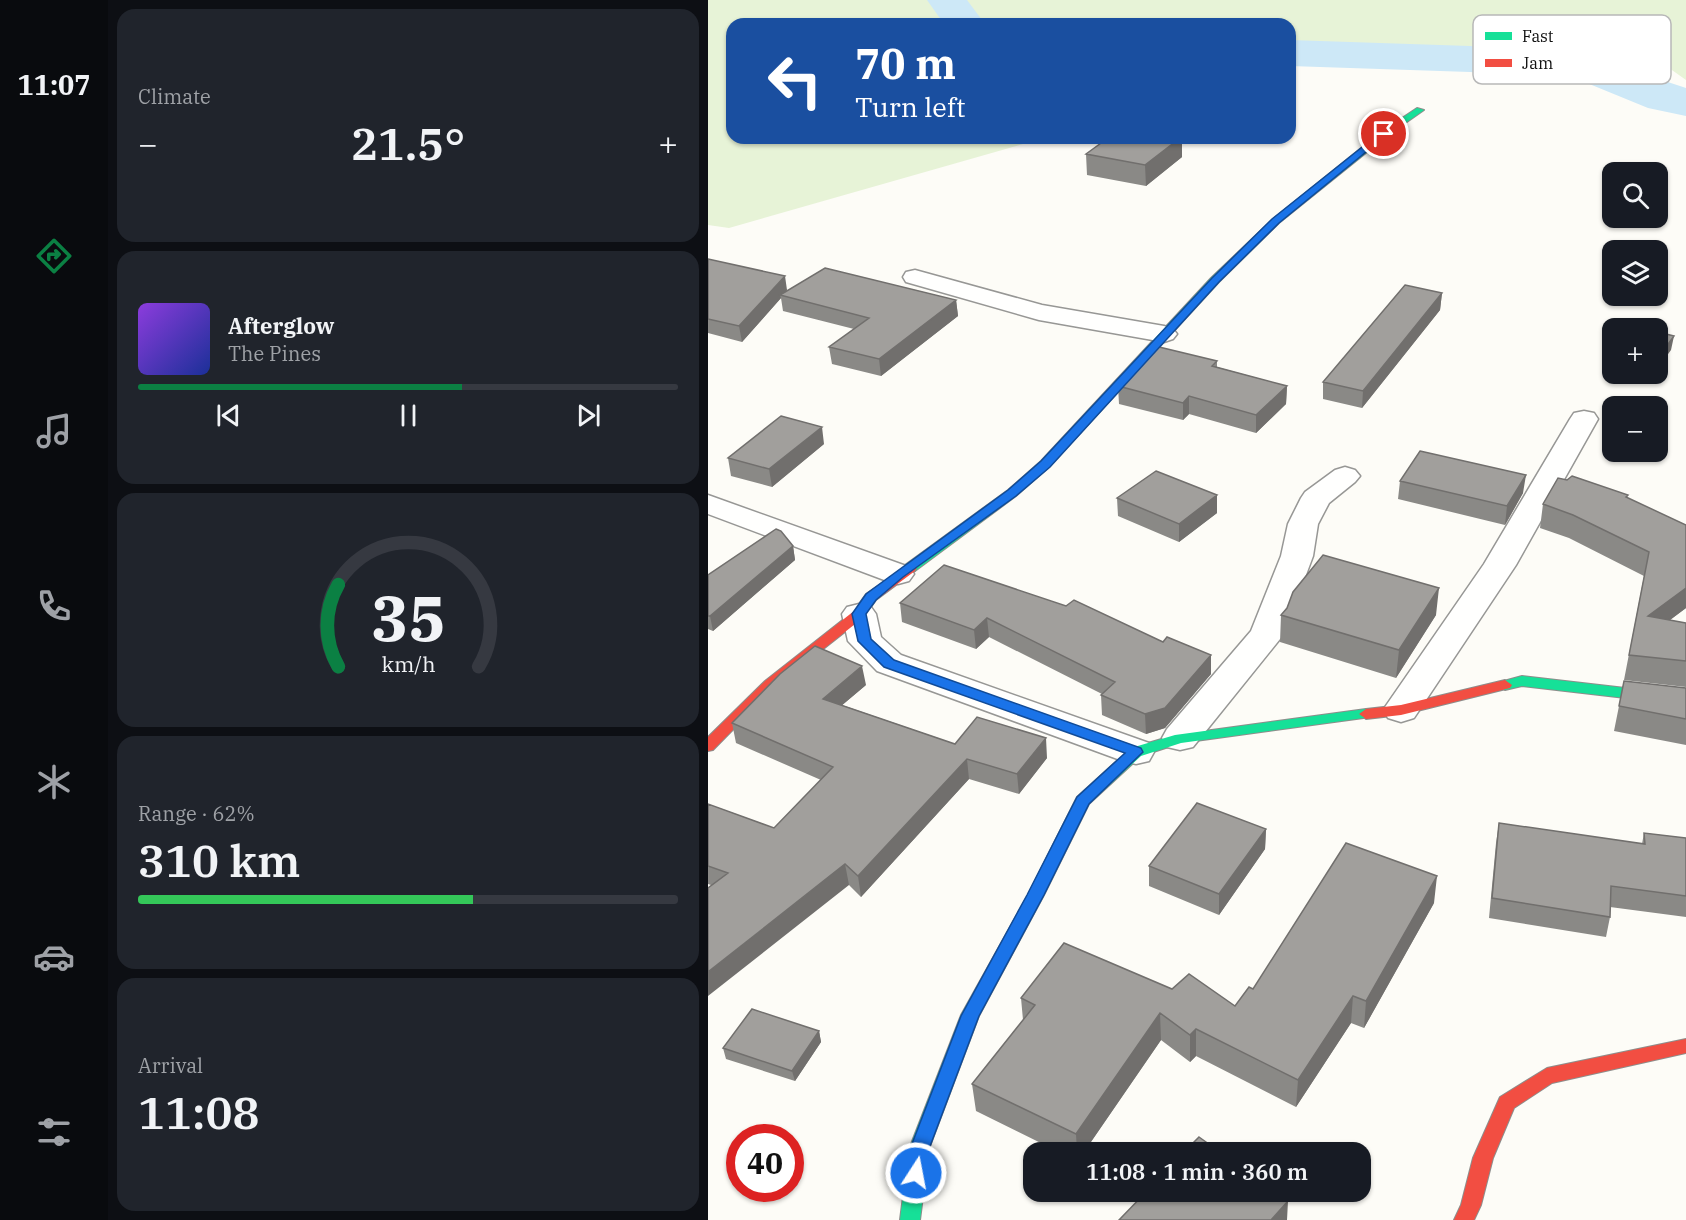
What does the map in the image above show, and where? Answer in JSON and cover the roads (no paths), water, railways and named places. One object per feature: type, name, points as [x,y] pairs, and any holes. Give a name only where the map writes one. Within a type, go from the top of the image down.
[{"type":"street","points":[[708,746],[770,684],[859,614],[871,597],[898,574],[1012,493],[1045,464],[1164,334],[1276,221],[1384,134],[1420,110]]},
{"type":"street","points":[[915,277],[1038,312],[1164,334]]},
{"type":"street","points":[[1401,710],[1500,565],[1584,419]]},
{"type":"street","points":[[1180,738],[1267,634],[1297,556],[1303,524],[1316,498],[1345,476]]},
{"type":"street","points":[[708,504],[898,574]]},
{"type":"street","points":[[859,614],[865,641],[889,663],[1136,752]]},
{"type":"street","points":[[910,1220],[920,1149],[970,1016],[1036,895],[1083,801],[1136,752],[1180,738],[1401,710],[1521,681],[1686,700]]},
{"type":"street","points":[[1464,1220],[1471,1205],[1483,1158],[1507,1103],[1547,1076],[1686,1046]]},
{"type":"waterway","points":[[946,0],[960,18]]},
{"type":"waterway","points":[[1296,53],[1473,59]]},
{"type":"waterway","points":[[1628,84],[1664,98],[1686,102]]}]
